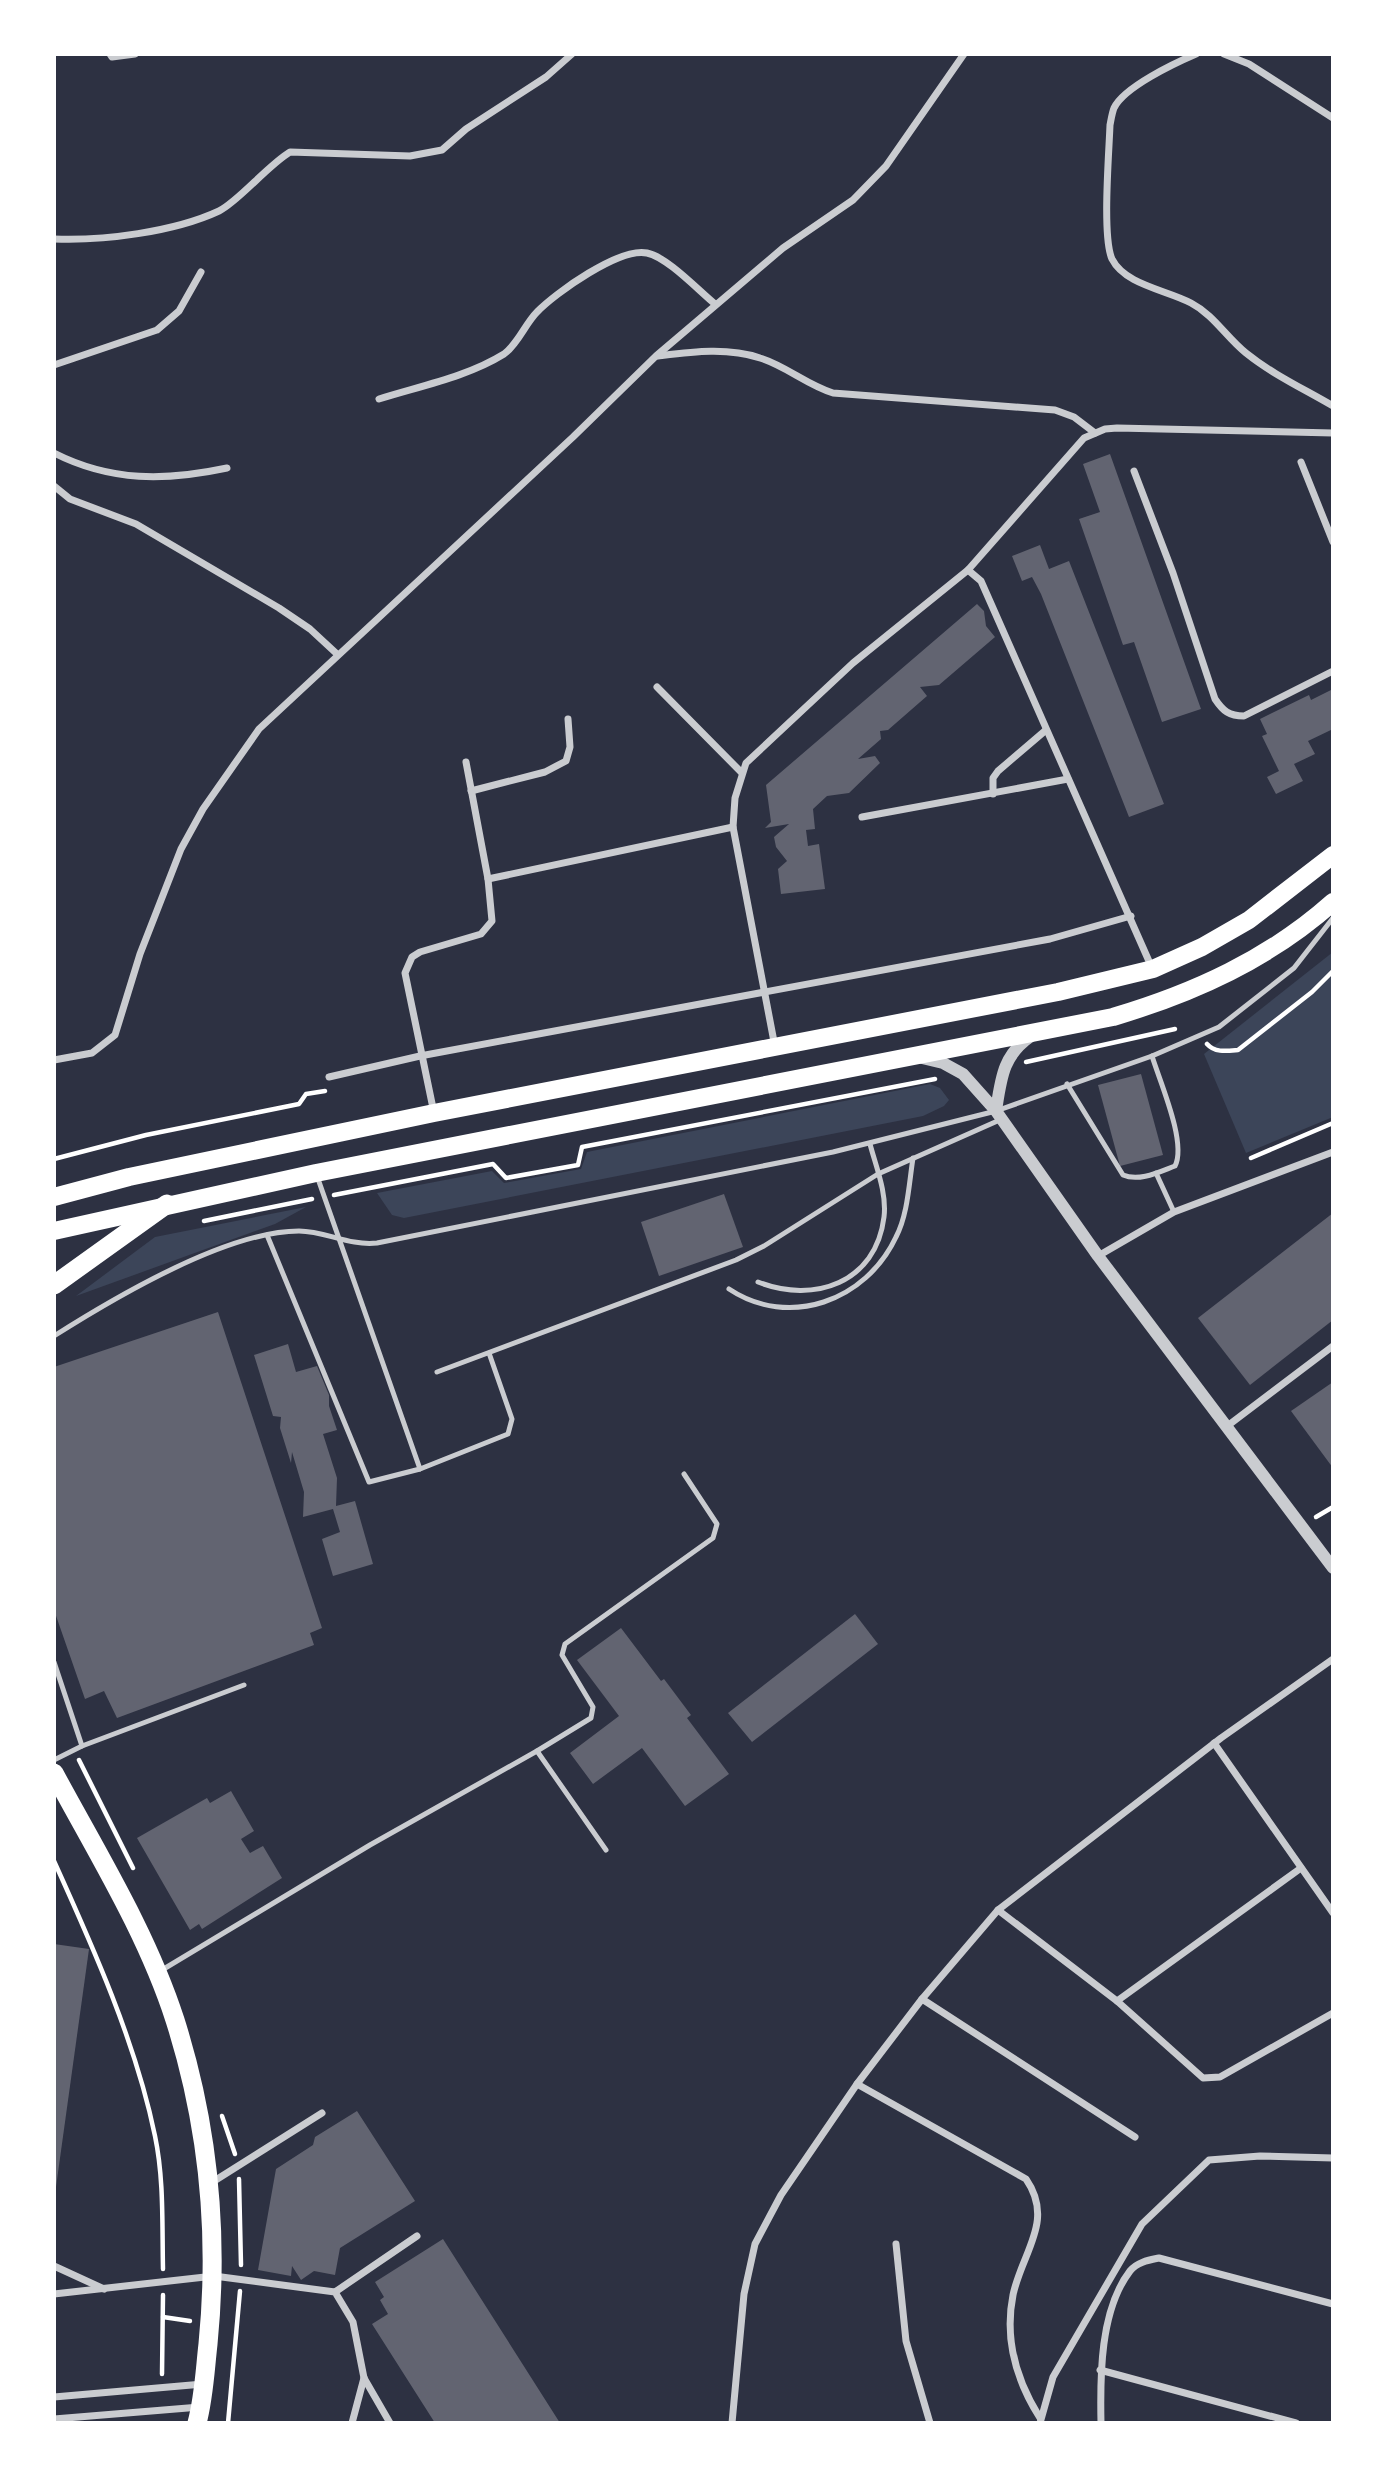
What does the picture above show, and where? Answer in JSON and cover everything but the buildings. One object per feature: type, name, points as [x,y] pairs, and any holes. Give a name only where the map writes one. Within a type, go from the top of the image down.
[{"type":"highway","points":[[54,1285],[167,1204]]},
{"type":"highway","points":[[54,1773],[122,1898],[156,1973],[174,2019],[191,2081],[211,2183],[214,2276],[199,2415]]},
{"type":"main road","points":[[54,1197],[129,1177],[434,1113],[1058,992],[1153,969],[1202,947],[1249,920],[1333,855]]},
{"type":"main road","points":[[54,1231],[316,1173],[1113,1017],[1197,989],[1269,950],[1333,902]]},
{"type":"street","points":[[110,54],[112,57],[135,54]]},
{"type":"street","points":[[54,239],[137,235],[221,210],[274,162],[290,152],[410,156],[442,150],[466,129],[546,77],[572,54]]},
{"type":"street","points":[[54,1060],[92,1053],[115,1035],[160,898],[203,809],[259,729],[573,438],[656,356],[783,248],[853,200],[886,166],[964,54]]},
{"type":"street","points":[[1196,54],[1172,64],[1125,96],[1114,107],[1110,125],[1109,220],[1112,259],[1130,277],[1191,303],[1210,315],[1233,343],[1256,361],[1333,406]]},
{"type":"street","points":[[1224,54],[1250,64],[1333,118]]},
{"type":"street","points":[[379,399],[468,370],[505,353],[538,310],[600,268],[635,252],[648,253],[662,260],[715,304]]},
{"type":"street","points":[[54,365],[157,330],[179,311],[201,272]]},
{"type":"street","points":[[656,356],[720,351],[738,353],[762,358],[814,387],[833,393],[1055,410],[1074,417],[1095,433]]},
{"type":"street","points":[[775,1048],[733,827],[735,798],[741,772],[752,757],[853,663],[968,570],[1084,438],[1117,428],[1333,433]]},
{"type":"street","points":[[54,453],[93,470],[123,477],[186,476],[227,468]]},
{"type":"street","points":[[1301,462],[1333,542]]},
{"type":"street","points":[[1134,471],[1173,573],[1215,699],[1222,710],[1235,716],[1244,716],[1333,671]]},
{"type":"street","points":[[54,486],[69,499],[136,524],[287,613],[337,654]]},
{"type":"street","points":[[968,570],[981,581],[1153,969]]},
{"type":"street","points":[[657,687],[741,772]]},
{"type":"street","points":[[471,791],[545,772],[566,761],[570,747],[568,719]]},
{"type":"street","points":[[993,794],[993,778],[998,771],[1046,730]]},
{"type":"street","points":[[434,1113],[406,983],[407,965],[420,952],[487,931],[492,916],[488,879],[466,762]]},
{"type":"street","points":[[862,817],[1068,779]]},
{"type":"street","points":[[488,879],[733,827]]},
{"type":"street","points":[[329,1077],[420,1056],[1050,939],[1131,916]]},
{"type":"street","points":[[999,1115],[1002,1067],[1016,1047],[1038,1031]]},
{"type":"street","points":[[915,1056],[943,1063],[963,1074],[999,1115],[1098,1256],[1333,1568]]},
{"type":"street","points":[[1098,1256],[1174,1212],[1333,1152]]},
{"type":"street","points":[[1226,1427],[1333,1346]]},
{"type":"street","points":[[732,2423],[744,2294],[755,2244],[781,2195],[857,2084],[922,1999],[998,1910],[1214,1743],[1333,1659]]},
{"type":"street","points":[[1214,1743],[1333,1913]]},
{"type":"street","points":[[1117,2001],[1301,1868]]},
{"type":"street","points":[[998,1910],[1117,2001],[1203,2078],[1211,2080],[1333,2013]]},
{"type":"street","points":[[922,1999],[1135,2137]]},
{"type":"street","points":[[857,2084],[1026,2179],[1033,2189],[1040,2214],[1013,2293],[1011,2339],[1019,2377],[1040,2420]]},
{"type":"street","points":[[211,2183],[321,2113]]},
{"type":"street","points":[[1040,2420],[1053,2377],[1142,2224],[1209,2160],[1260,2156],[1333,2158]]},
{"type":"street","points":[[335,2292],[417,2236]]},
{"type":"street","points":[[896,2244],[906,2341],[930,2423]]},
{"type":"street","points":[[1101,2423],[1100,2370],[1110,2315],[1131,2271],[1142,2262],[1159,2258],[1333,2304]]},
{"type":"street","points":[[54,2266],[104,2289]]},
{"type":"street","points":[[54,2294],[214,2276],[335,2292],[343,2300],[353,2322],[364,2378],[390,2423]]},
{"type":"street","points":[[1100,2370],[1296,2423]]},
{"type":"street","points":[[352,2423],[364,2378]]},
{"type":"street","points":[[54,2397],[204,2384]]},
{"type":"street","points":[[54,2419],[199,2415]]},
{"type":"lane","points":[[437,1372],[736,1261],[878,1174],[999,1115],[1067,1084],[1201,1037],[1219,1027],[1294,968],[1333,918]]},
{"type":"lane","points":[[1067,1084],[1123,1175],[1131,1179],[1156,1173],[1175,1166],[1180,1157],[1178,1139],[1152,1056]]},
{"type":"lane","points":[[54,1336],[128,1291],[166,1273],[267,1235],[300,1231],[364,1245],[390,1241],[870,1144],[999,1115]]},
{"type":"lane","points":[[758,1282],[799,1293],[819,1290],[839,1283],[857,1271],[870,1255],[880,1236],[884,1205],[870,1144]]},
{"type":"lane","points":[[729,1289],[745,1300],[771,1307],[797,1308],[823,1303],[847,1293],[869,1278],[886,1258],[898,1234],[913,1158]]},
{"type":"lane","points":[[316,1173],[420,1469]]},
{"type":"lane","points":[[1156,1173],[1174,1212]]},
{"type":"lane","points":[[267,1235],[366,1480],[375,1483],[420,1469],[508,1434],[512,1419],[489,1353]]},
{"type":"lane","points":[[156,1973],[179,1962],[370,1845],[591,1718],[593,1707],[562,1655],[565,1644],[713,1538],[717,1532],[718,1524],[684,1474]]},
{"type":"lane","points":[[54,1662],[82,1746]]},
{"type":"lane","points":[[54,1760],[82,1746],[244,1685]]},
{"type":"lane","points":[[537,1751],[606,1850]]},
{"type":"path","points":[[1002,1067],[1188,1026],[1212,1049],[1238,1050],[1312,992],[1333,971]]},
{"type":"path","points":[[197,1222],[493,1164],[506,1178],[578,1165],[582,1147],[963,1074]]},
{"type":"path","points":[[54,1159],[146,1135],[299,1104],[306,1094],[332,1090]]},
{"type":"path","points":[[1251,1158],[1333,1123]]},
{"type":"path","points":[[54,1861],[107,1985],[152,2124],[161,2171],[162,2387]]},
{"type":"shaded area","points":[[1333,952],[1333,1117],[1246,1153],[1204,1054]]},
{"type":"shaded area","points":[[930,1084],[940,1088],[949,1100],[944,1106],[923,1116],[404,1218],[392,1215],[377,1193],[492,1171],[504,1183],[581,1169],[587,1152]]},
{"type":"shaded area","points":[[306,1207],[275,1224],[76,1296],[155,1237]]}]
